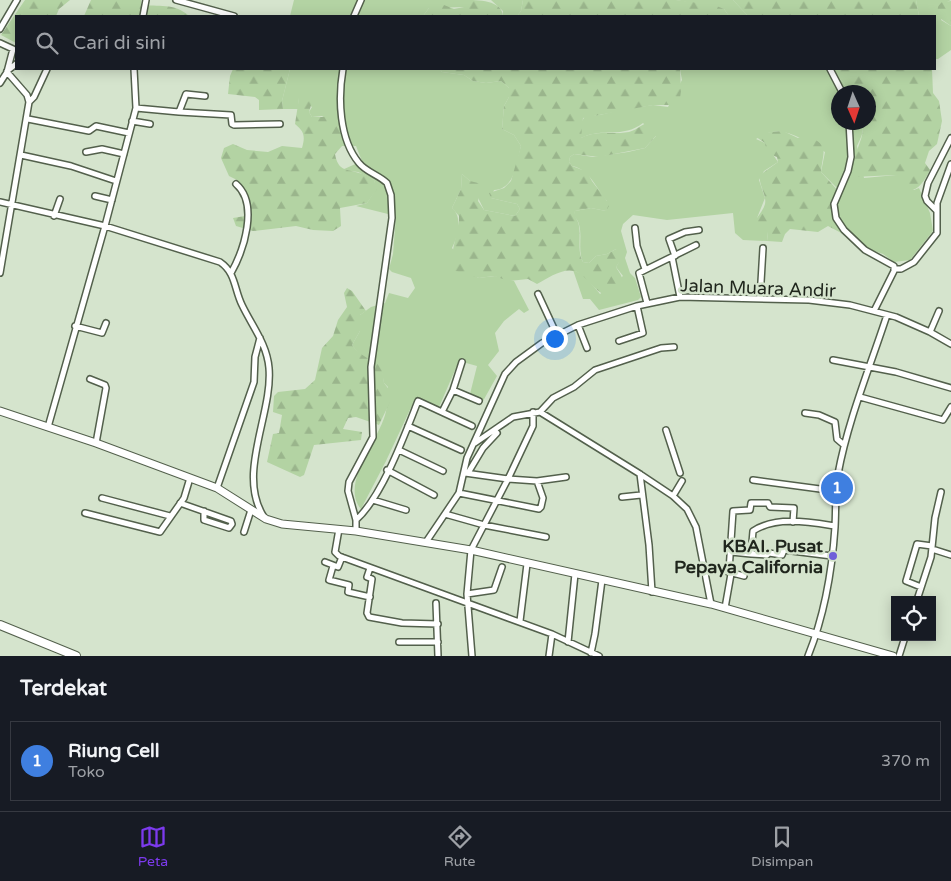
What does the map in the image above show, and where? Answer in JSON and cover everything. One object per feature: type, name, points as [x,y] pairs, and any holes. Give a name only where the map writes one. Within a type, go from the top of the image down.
[{"type":"main road","points":[[0,410],[217,488],[266,519],[282,524],[356,531],[471,550],[711,604],[893,656]]},
{"type":"main road","points":[[0,624],[76,656]]},
{"type":"street","points":[[0,29],[17,0]]},
{"type":"street","points":[[144,15],[146,0]]},
{"type":"street","points":[[176,0],[230,15]]},
{"type":"street","points":[[354,15],[361,0]]},
{"type":"street","points":[[0,43],[13,49],[7,73]]},
{"type":"street","points":[[0,83],[15,65]]},
{"type":"street","points":[[29,102],[34,97],[47,70]]},
{"type":"street","points":[[48,427],[75,326],[105,228],[136,108],[134,70]]},
{"type":"street","points":[[342,70],[340,98],[351,151],[359,164],[387,183],[392,204],[391,231],[372,367],[373,437],[349,482],[348,491],[356,520],[356,531]]},
{"type":"street","points":[[831,70],[838,85]]},
{"type":"street","points":[[0,273],[2,248],[12,206],[28,119],[29,102],[27,95],[7,73]]},
{"type":"street","points":[[178,112],[186,94],[206,96]]},
{"type":"street","points":[[136,108],[231,115],[234,125],[280,124]]},
{"type":"street","points":[[28,119],[89,131],[96,126],[129,133]]},
{"type":"street","points":[[132,121],[150,124]]},
{"type":"street","points":[[849,130],[851,156],[848,171],[834,204],[836,218],[844,230],[865,250],[891,262],[895,268],[901,269],[914,262],[935,237],[938,228],[936,210],[951,164]]},
{"type":"street","points":[[936,210],[927,201],[926,190],[951,138]]},
{"type":"street","points":[[86,152],[102,149],[124,154]]},
{"type":"street","points":[[21,155],[71,166],[116,181]]},
{"type":"street","points":[[231,273],[241,250],[247,218],[246,198],[236,184]]},
{"type":"street","points":[[95,196],[112,200]]},
{"type":"street","points":[[54,216],[60,199]]},
{"type":"street","points":[[0,202],[105,228],[220,262],[231,273],[242,305],[260,337],[268,359],[270,387],[258,438],[254,486],[257,505],[266,519]]},
{"type":"street","points":[[636,228],[637,246],[645,269]]},
{"type":"street","points":[[680,297],[669,239],[685,232],[699,230]]},
{"type":"street","points":[[647,303],[639,274],[645,269],[696,245]]},
{"type":"street","points":[[760,299],[763,248]]},
{"type":"street","points":[[874,311],[895,268]]},
{"type":"street","points":[[538,294],[557,335]]},
{"type":"street","name":"Jalan Muara Andir","points":[[426,542],[459,493],[467,473],[466,458],[504,374],[516,362],[557,335],[578,325],[647,303],[680,297],[809,300],[887,315],[930,332],[951,344]]},
{"type":"street","points":[[619,341],[643,333],[637,306]]},
{"type":"street","points":[[930,332],[939,311]]},
{"type":"street","points":[[808,656],[817,633],[828,592],[835,526],[835,491],[844,445],[887,315]]},
{"type":"street","points":[[75,326],[102,333],[106,323]]},
{"type":"street","points":[[578,325],[587,348]]},
{"type":"street","points":[[217,488],[254,382],[255,357],[260,337]]},
{"type":"street","points":[[540,412],[553,398],[574,387],[595,370],[661,348],[674,347]]},
{"type":"street","points":[[833,360],[871,367],[951,388]]},
{"type":"street","points":[[442,412],[453,390],[462,362]]},
{"type":"street","points":[[90,379],[105,385],[106,388],[96,443]]},
{"type":"street","points":[[453,390],[479,401]]},
{"type":"street","points":[[860,397],[943,420],[950,410]]},
{"type":"street","points":[[356,520],[373,500],[399,450],[418,401],[472,426]]},
{"type":"street","points":[[472,656],[467,594],[471,550],[533,426],[534,412]]},
{"type":"street","points":[[473,444],[513,417],[540,412],[673,496],[692,517],[711,604]]},
{"type":"street","points":[[805,413],[819,415],[835,422],[837,439],[844,445]]},
{"type":"street","points":[[408,426],[461,450]]},
{"type":"street","points":[[666,430],[680,473]]},
{"type":"street","points":[[497,433],[483,448],[467,473],[537,481],[566,477]]},
{"type":"street","points":[[399,450],[443,471]]},
{"type":"street","points":[[387,470],[434,495]]},
{"type":"street","points":[[640,474],[641,495],[649,545],[652,592]]},
{"type":"street","points":[[85,513],[160,532],[180,503],[190,478]]},
{"type":"street","points":[[753,480],[835,491]]},
{"type":"street","points":[[459,493],[540,509],[543,498],[537,481]]},
{"type":"street","points":[[673,496],[682,481]]},
{"type":"street","points":[[918,596],[932,548],[935,518],[941,492]]},
{"type":"street","points":[[622,497],[641,495]]},
{"type":"street","points":[[102,498],[170,516]]},
{"type":"street","points":[[373,500],[406,510]]},
{"type":"street","points":[[180,503],[204,511],[232,524],[229,528],[204,520],[202,518],[204,511]]},
{"type":"street","points":[[725,608],[733,511],[750,510],[751,503],[768,503],[770,507],[794,508],[793,522]]},
{"type":"street","points":[[244,532],[251,510]]},
{"type":"street","points":[[445,514],[484,525],[546,537]]},
{"type":"street","points":[[750,554],[754,530],[770,523],[793,522],[835,526]]},
{"type":"street","points":[[339,529],[335,552],[342,557],[468,604],[520,621],[599,656]]},
{"type":"street","points":[[921,587],[906,582],[917,544],[951,555]]},
{"type":"street","points":[[731,552],[768,556],[769,553],[782,554],[784,550],[792,550],[832,556]]},
{"type":"street","points":[[324,562],[338,567],[342,557]]},
{"type":"street","points":[[520,621],[527,564]]},
{"type":"street","points":[[702,565],[744,576]]},
{"type":"street","points":[[333,566],[330,580],[349,585],[348,592],[370,597]]},
{"type":"street","points":[[467,594],[494,590],[502,567]]},
{"type":"street","points":[[370,568],[367,577],[372,579],[367,613],[369,617],[402,623],[438,624]]},
{"type":"street","points":[[568,642],[575,574]]},
{"type":"street","points":[[591,653],[602,580]]},
{"type":"street","points":[[436,603],[438,656]]},
{"type":"street","points":[[549,656],[552,634]]},
{"type":"street","points":[[899,656],[904,641]]},
{"type":"street","points":[[399,642],[438,642]]},
{"type":"green space","points":[[25,0],[70,0],[59,9],[56,15],[15,15],[15,42],[1,35]]},
{"type":"green space","points":[[91,0],[141,0],[141,4],[172,7],[188,15],[84,15]]},
{"type":"green space","points":[[294,0],[464,0],[464,7],[429,8],[424,15],[290,15]]},
{"type":"green space","points":[[464,0],[488,2],[498,7],[503,15],[424,15],[429,8],[439,3],[454,9],[464,7]]},
{"type":"green space","points":[[491,0],[523,0],[521,11],[518,15],[503,15],[503,11]]},
{"type":"green space","points":[[523,0],[676,0],[714,5],[724,9],[728,15],[518,15],[521,11]]},
{"type":"green space","points":[[676,0],[733,0],[747,15],[728,15],[724,9]]},
{"type":"green space","points":[[733,0],[916,0],[919,15],[747,15]]},
{"type":"green space","points":[[916,0],[951,0],[947,2],[941,20],[951,26],[951,50],[938,59],[936,59],[936,15],[919,15]]},
{"type":"green space","points":[[951,1],[951,26],[937,16],[938,6],[942,2]]},
{"type":"green space","points":[[233,70],[290,70],[282,101],[283,109],[259,110],[259,100],[255,97],[228,94]]},
{"type":"green space","points":[[290,70],[441,70],[442,72],[464,75],[473,81],[486,83],[501,81],[509,88],[509,97],[504,106],[502,129],[514,135],[521,146],[511,180],[507,185],[494,190],[491,198],[517,204],[520,209],[515,216],[484,210],[470,181],[462,174],[461,189],[452,208],[457,216],[458,232],[452,248],[478,278],[495,276],[514,281],[529,310],[524,313],[519,309],[504,321],[495,333],[499,351],[488,365],[497,376],[483,401],[470,394],[477,366],[459,361],[439,407],[415,399],[361,509],[356,498],[355,487],[363,460],[383,422],[387,408],[388,387],[384,383],[382,373],[359,354],[352,345],[360,331],[360,315],[371,307],[385,303],[389,293],[408,298],[415,288],[411,278],[392,272],[389,269],[393,254],[396,216],[356,206],[367,203],[376,189],[374,180],[358,172],[342,170],[362,161],[356,146],[342,146],[342,130],[322,116],[312,117],[309,112],[312,107],[299,98],[298,109],[283,109],[282,101]]},
{"type":"green space","points":[[441,70],[680,70],[681,91],[679,105],[653,105],[583,118],[581,138],[599,133],[629,132],[649,123],[659,125],[662,129],[645,148],[599,157],[574,154],[570,157],[569,162],[572,166],[588,172],[609,206],[606,211],[591,208],[575,211],[575,213],[580,231],[580,249],[583,262],[589,263],[596,256],[607,254],[616,249],[621,252],[622,258],[616,267],[622,277],[622,282],[615,295],[610,297],[604,295],[579,273],[569,270],[550,276],[537,284],[528,279],[509,281],[494,276],[479,278],[449,269],[459,221],[459,216],[452,208],[461,189],[462,174],[470,181],[482,184],[478,201],[484,210],[515,216],[520,209],[517,204],[491,198],[489,193],[504,188],[511,181],[521,146],[514,135],[502,129],[504,106],[509,97],[509,88],[501,81],[486,83],[473,81],[464,75],[442,72]]},
{"type":"green space","points":[[680,70],[833,70],[845,85],[831,85],[831,130],[863,130],[857,146],[864,178],[896,175],[914,190],[919,188],[930,213],[933,231],[910,260],[894,262],[883,254],[860,246],[832,216],[840,191],[821,172],[825,152],[791,134],[774,132],[765,134],[756,139],[765,143],[778,162],[764,171],[759,180],[765,198],[757,218],[768,232],[767,241],[743,240],[735,233],[733,213],[667,220],[633,215],[623,224],[621,231],[627,252],[625,258],[630,273],[635,278],[641,297],[638,300],[599,310],[590,299],[583,299],[573,270],[584,275],[600,294],[623,276],[616,267],[619,262],[616,249],[607,254],[596,256],[589,263],[583,262],[580,251],[579,226],[574,216],[575,211],[591,208],[606,211],[607,201],[584,171],[572,166],[569,162],[570,157],[574,154],[593,157],[645,148],[656,136],[643,123],[628,131],[597,133],[581,138],[581,123],[585,116],[653,105],[668,107],[682,80]]},
{"type":"green space","points":[[833,70],[932,70],[933,93],[939,101],[942,121],[937,144],[929,151],[925,163],[930,170],[917,188],[908,191],[897,186],[896,175],[853,177],[853,163],[863,130],[876,130],[876,85],[845,85]]},
{"type":"green space","points":[[303,95],[312,102],[309,112],[312,117],[334,117],[342,130],[342,146],[335,154],[338,164],[343,168],[363,174],[374,180],[377,189],[367,203],[340,208],[341,226],[333,231],[313,230],[296,226],[253,231],[236,226],[233,218],[251,215],[250,203],[246,192],[237,180],[229,176],[221,158],[224,148],[233,144],[247,150],[268,152],[282,146],[302,148],[303,135],[295,124],[299,98]]},
{"type":"green space","points":[[783,131],[798,138],[803,136],[818,141],[822,145],[824,153],[821,172],[841,194],[840,199],[833,207],[832,216],[848,227],[850,232],[847,236],[828,226],[818,232],[790,229],[785,234],[782,242],[767,241],[768,232],[761,231],[756,227],[754,222],[765,204],[760,175],[778,162],[777,157],[767,153],[765,143],[753,135]]},
{"type":"green space","points":[[347,288],[352,291],[366,311],[360,315],[360,331],[352,345],[362,355],[382,367],[384,383],[391,392],[390,402],[379,425],[356,417],[348,418],[343,429],[362,432],[361,440],[314,445],[304,475],[300,477],[267,462],[273,434],[279,433],[282,415],[273,412],[274,396],[278,392],[305,389],[315,380],[322,348],[333,336],[338,320],[347,307],[344,293]]},
{"type":"place","name":"Riung Cell","points":[[837,488]]},
{"type":"place","name":"KBAI. Pusat Pepaya California","points":[[833,556]]}]
